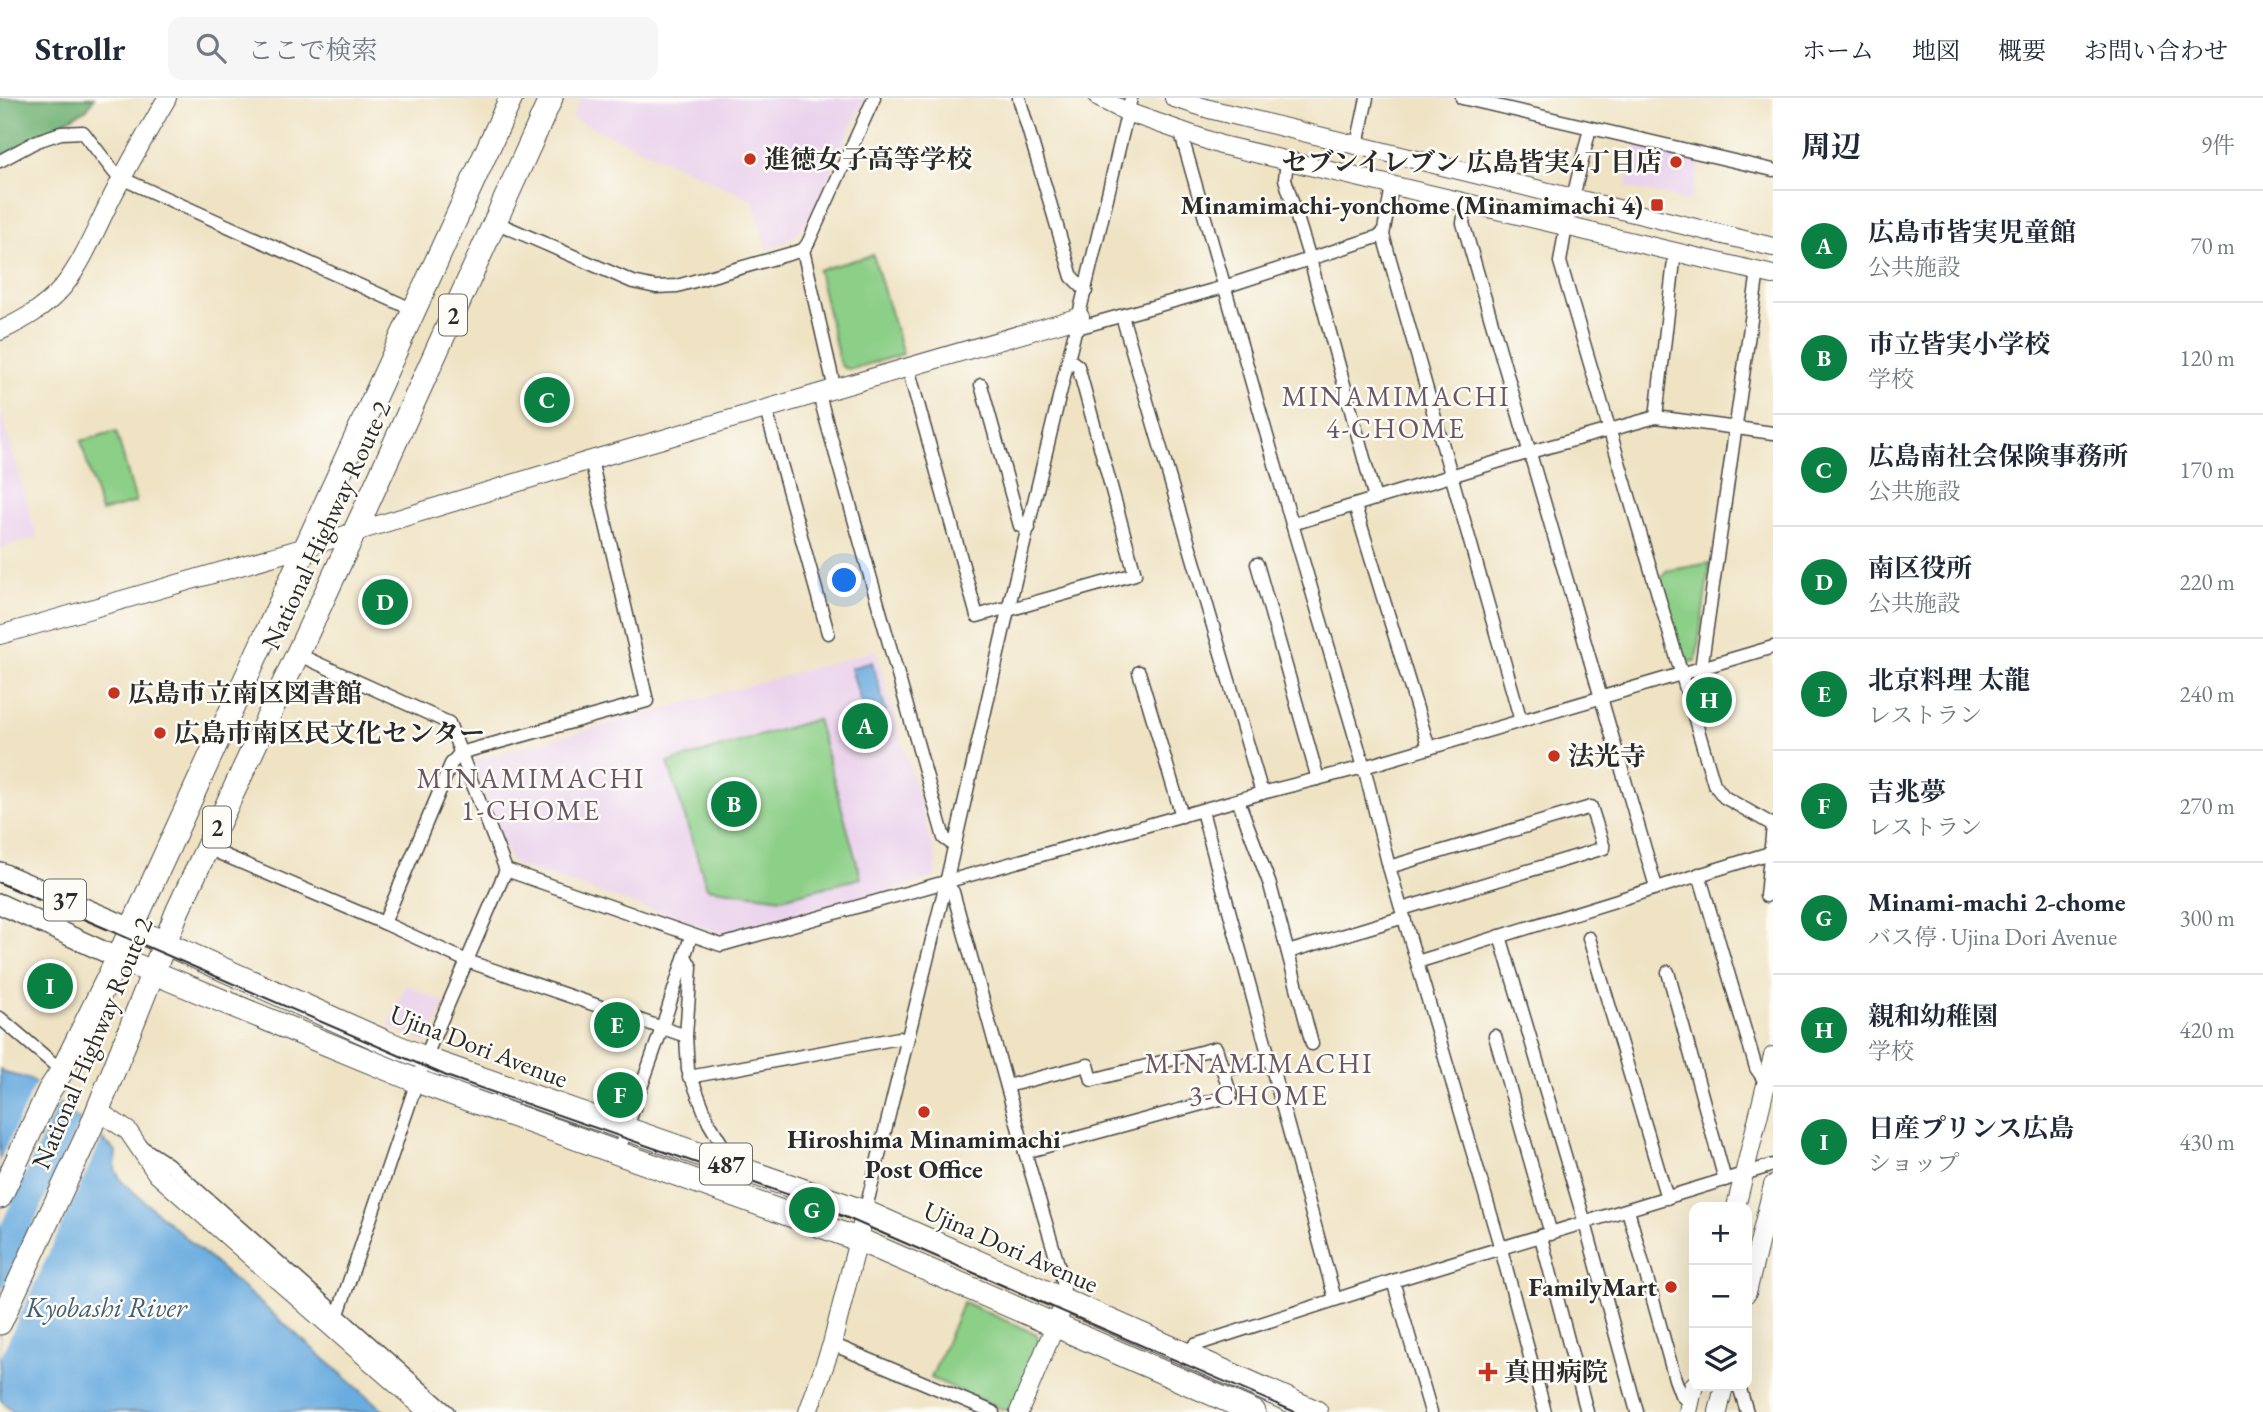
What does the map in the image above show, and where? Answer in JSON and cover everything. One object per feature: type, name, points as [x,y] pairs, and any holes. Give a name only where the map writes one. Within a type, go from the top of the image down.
[{"type":"highway","name":"National Highway Route 2","points":[[0,1197],[49,1091],[62,1071],[118,958],[511,98]]},
{"type":"highway","name":"National Highway Route 2","points":[[0,1323],[94,1118],[164,943],[551,98]]},
{"type":"highway","name":"Ujina Dori Avenue","points":[[131,928],[425,1059],[865,1212],[1316,1412]]},
{"type":"highway","name":"Ujina Dori Avenue","points":[[118,958],[417,1081],[857,1239],[1254,1412]]},
{"type":"main road","name":"37","points":[[0,872],[131,928]]},
{"type":"main road","name":"37","points":[[0,904],[118,958]]},
{"type":"street","points":[[0,331],[30,316],[50,301],[63,286],[167,98]]},
{"type":"street","points":[[874,98],[803,250],[827,392],[944,838],[954,845]]},
{"type":"street","points":[[1019,98],[1072,277],[1086,291]]},
{"type":"street","points":[[1098,98],[1129,105],[1180,130],[1220,145],[1765,273],[1735,427],[1701,669]]},
{"type":"street","points":[[1174,98],[1209,109],[1773,247]]},
{"type":"street","points":[[1357,145],[1367,98]]},
{"type":"street","points":[[1462,98],[1773,170]]},
{"type":"street","points":[[808,1412],[832,1344],[946,883],[1008,610],[1129,105]]},
{"type":"street","points":[[1590,128],[1560,262],[1714,784],[1724,797],[1773,825],[1766,896]]},
{"type":"street","points":[[1180,130],[1364,767],[1389,867],[1501,1249],[1545,1412]]},
{"type":"street","points":[[0,161],[37,141],[61,133],[83,132],[121,178],[414,310]]},
{"type":"street","points":[[1287,161],[1285,179],[1310,258],[1375,499]]},
{"type":"street","points":[[1392,186],[1383,235],[1521,721]]},
{"type":"street","points":[[1466,203],[1463,223],[1656,887]]},
{"type":"street","points":[[495,222],[633,282],[656,287],[677,286],[803,250]]},
{"type":"street","points":[[0,635],[908,368],[1078,323],[1122,316],[1224,287],[1383,235]]},
{"type":"street","points":[[1656,417],[1675,252]]},
{"type":"street","points":[[1122,316],[1262,793]]},
{"type":"street","points":[[908,368],[977,615],[1001,609],[1008,610],[1135,574],[1079,366],[1070,360]]},
{"type":"street","points":[[982,385],[1020,526],[1028,528]]},
{"type":"street","points":[[766,410],[828,633]]},
{"type":"street","points":[[1292,524],[1656,417],[1773,433]]},
{"type":"street","points":[[384,923],[451,764],[460,753],[647,701],[591,460]]},
{"type":"street","points":[[1355,506],[1429,748]]},
{"type":"street","points":[[1257,564],[1318,779]]},
{"type":"street","points":[[506,870],[721,945],[1262,793],[1364,767],[1773,647]]},
{"type":"street","points":[[297,654],[449,723],[506,870],[425,1059],[338,1314]]},
{"type":"street","points":[[1139,672],[1182,816]]},
{"type":"street","points":[[1238,800],[1270,885],[1312,1044]]},
{"type":"street","points":[[1287,952],[1604,848],[1591,807],[1389,867]]},
{"type":"street","points":[[1202,811],[1335,1300]]},
{"type":"street","points":[[207,848],[467,961],[686,1037]]},
{"type":"street","points":[[1417,962],[1772,853]]},
{"type":"street","points":[[1699,874],[1756,1068],[1766,1084]]},
{"type":"street","points":[[946,883],[953,892],[1063,1281],[1065,1301],[1019,1412]]},
{"type":"street","points":[[618,1153],[691,936]]},
{"type":"street","points":[[1500,936],[1585,1223],[1637,1412]]},
{"type":"street","points":[[1589,938],[1667,1198]]},
{"type":"street","points":[[685,956],[691,967],[686,1037],[689,1077],[709,1123],[726,1151],[723,1163]]},
{"type":"street","points":[[1668,972],[1725,1180]]},
{"type":"street","points":[[0,1018],[62,1071]]},
{"type":"street","points":[[1495,1036],[1546,1235],[1587,1412]]},
{"type":"street","points":[[689,1077],[899,1038],[906,1040]]},
{"type":"street","points":[[1007,1086],[1088,1065],[1092,1080],[1216,1048],[1231,1096],[1025,1153]]},
{"type":"street","points":[[1738,1202],[1773,1056]]},
{"type":"street","points":[[1224,1071],[1269,1058]]},
{"type":"street","points":[[94,1118],[128,1131],[157,1174],[428,1412]]},
{"type":"street","points":[[136,1143],[168,1164],[448,1412]]},
{"type":"street","points":[[1184,1355],[1195,1345],[1393,1281],[1773,1165]]},
{"type":"street","points":[[1752,1273],[1772,1195]]},
{"type":"street","points":[[1628,1210],[1675,1379],[1689,1408]]},
{"type":"street","points":[[1393,1281],[1431,1412]]},
{"type":"street","points":[[832,1344],[993,1412]]},
{"type":"street","points":[[1718,1412],[1723,1391]]},
{"type":"street","points":[[1740,1391],[1746,1412]]},
{"type":"shaded area","name":"進徳女子高等学校","points":[[581,98],[865,98],[809,218],[798,232],[783,244],[767,249],[753,200],[572,118]]},
{"type":"shaded area","points":[[1636,144],[1701,158],[1691,201],[1626,187]]},
{"type":"shaded area","points":[[0,408],[37,537],[0,548]]},
{"type":"shaded area","points":[[876,651],[937,862],[934,878],[727,935],[516,865],[510,859],[474,768],[476,760]]},
{"type":"shaded area","points":[[406,985],[445,1003],[427,1043],[388,1026]]},
{"type":"green space","points":[[0,98],[94,98],[87,109],[0,157]]},
{"type":"green space","points":[[873,255],[903,354],[852,369],[844,368],[840,364],[818,270]]},
{"type":"green space","points":[[116,431],[136,502],[101,512],[81,441]]},
{"type":"green space","points":[[1710,563],[1696,660],[1687,663],[1683,661],[1659,582],[1666,571]]},
{"type":"green space","points":[[817,719],[861,878],[782,898],[707,888],[668,763]]},
{"type":"green space","points":[[963,1302],[1036,1334],[1040,1345],[1014,1408],[1004,1410],[931,1378]]},
{"type":"water","points":[[872,662],[886,711],[865,717],[851,668]]},
{"type":"water","name":"Kyobashi River","points":[[0,1069],[5,1073],[30,1079],[116,1151],[115,1169],[121,1181],[385,1412],[13,1412],[0,1399]]},
{"type":"pier","points":[[37,1080],[60,1100],[0,1227],[0,1160]]},
{"type":"pier","points":[[82,1119],[103,1137],[0,1358],[0,1295]]},
{"type":"tram line","points":[[0,883],[449,1077],[815,1204],[1295,1412]]},
{"type":"place","name":"進徳女子高等学校","points":[[750,159]]},
{"type":"place","name":"セブンイレブン 広島皆実4丁目店","points":[[1676,162]]},
{"type":"place","name":"Minamimachi-yonchome (Minamimachi 4)","points":[[1657,205]]},
{"type":"place","name":"広島南社会保険事務所","points":[[547,400]]},
{"type":"place","name":"南区役所","points":[[385,602]]},
{"type":"place","name":"広島市立南区図書館","points":[[114,693]]},
{"type":"place","name":"親和幼稚園","points":[[1709,700]]},
{"type":"place","name":"広島市皆実児童館","points":[[865,726]]},
{"type":"place","name":"広島市南区民文化センター","points":[[160,733]]},
{"type":"place","name":"法光寺","points":[[1554,756]]},
{"type":"place","name":"市立皆実小学校","points":[[734,804]]},
{"type":"place","name":"日産プリンス広島","points":[[50,986]]},
{"type":"place","name":"北京料理 太龍","points":[[617,1025]]},
{"type":"place","name":"吉兆夢","points":[[620,1095]]},
{"type":"place","name":"Hiroshima Minamimachi Post Office","points":[[924,1112]]},
{"type":"place","name":"Minami-machi 2-chome","points":[[812,1210]]},
{"type":"place","name":"FamilyMart","points":[[1671,1287]]},
{"type":"place","name":"真田病院","points":[[1488,1372]]},
{"type":"district","name":"MINAMIMACHI 4-CHOME","points":[[1396,412]]},
{"type":"district","name":"MINAMIMACHI 1-CHOME","points":[[531,794]]},
{"type":"district","name":"MINAMIMACHI 3-CHOME","points":[[1259,1079]]}]
